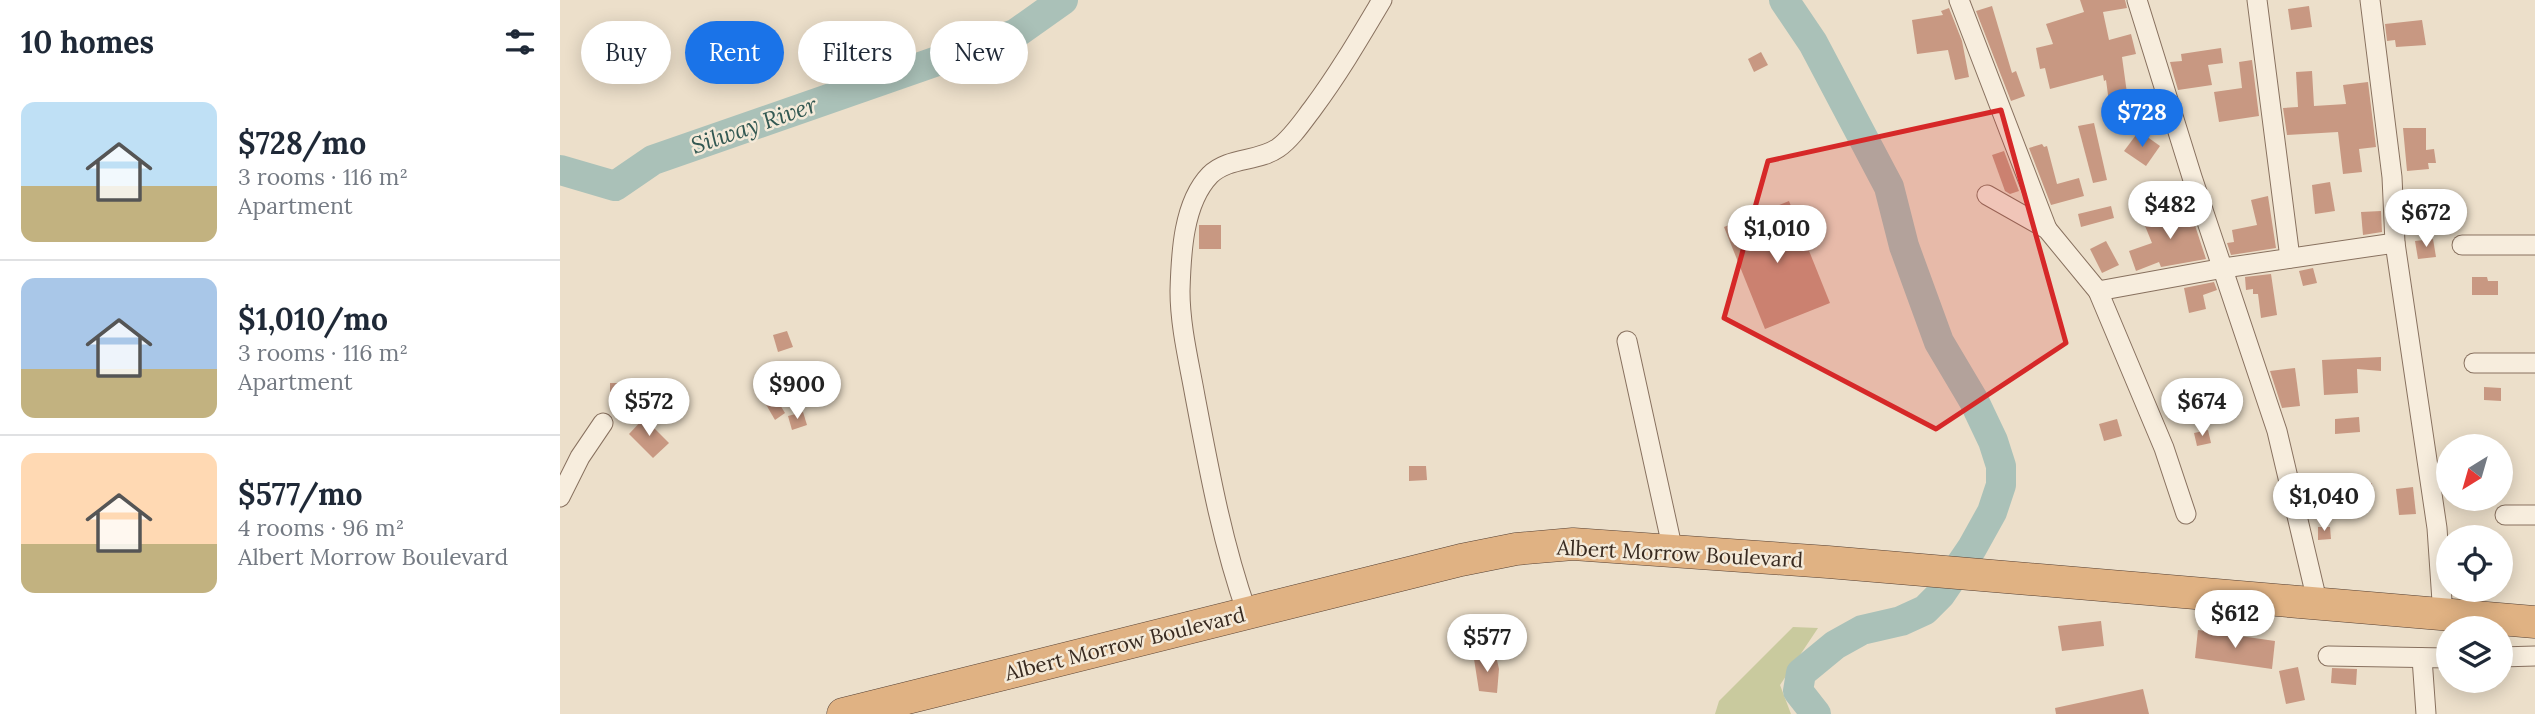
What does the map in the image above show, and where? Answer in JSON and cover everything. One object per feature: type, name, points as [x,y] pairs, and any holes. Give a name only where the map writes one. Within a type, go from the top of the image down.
[{"type":"highway","name":"Albert Morrow Boulevard","points":[[843,714],[1461,560],[1516,549],[1573,544],[2133,587],[2443,616]]},
{"type":"highway","name":"Albert Morrow Boulevard","points":[[2513,621],[2535,622]]},
{"type":"street","points":[[1247,613],[1227,555],[1216,507],[1187,348],[1180,294],[1182,252],[1188,217],[1197,194],[1210,175],[1223,166],[1269,154],[1284,144],[1336,76],[1382,0]]},
{"type":"street","points":[[1959,0],[2047,229],[2098,291],[2164,448],[2186,514]]},
{"type":"street","points":[[2137,0],[2192,177],[2277,431],[2318,605]]},
{"type":"street","points":[[2256,0],[2290,258]]},
{"type":"street","points":[[2370,0],[2392,177],[2395,243],[2437,528],[2443,616]]},
{"type":"street","points":[[1987,195],[2047,229]]},
{"type":"street","points":[[2098,291],[2224,268],[2395,243]]},
{"type":"street","points":[[2462,245],[2535,245]]},
{"type":"street","points":[[1627,341],[1673,551]]},
{"type":"street","points":[[2474,363],[2535,363]]},
{"type":"street","points":[[560,497],[580,457],[603,423]]},
{"type":"street","points":[[2505,515],[2535,515]]},
{"type":"street","points":[[2329,656],[2436,658]]},
{"type":"street","points":[[2513,657],[2535,656]]},
{"type":"street","points":[[2422,658],[2426,714]]},
{"type":"highlighted area","points":[[2001,110],[2066,343],[1936,429],[1724,318],[1768,161]]},
{"type":"green space","points":[[1793,627],[1818,628],[1780,685],[1791,714],[1715,714],[1719,701]]},
{"type":"building","points":[[2080,0],[2125,0],[2127,8],[2103,12],[2109,40],[2131,34],[2136,54],[2122,57],[2130,115],[2111,117],[2103,75],[2050,89],[2045,68],[2040,69],[2036,48],[2053,44],[2046,24],[2084,12]]},
{"type":"building","points":[[1992,6],[2012,73],[2016,71],[2025,96],[2011,101],[1976,11]]},
{"type":"building","points":[[2309,6],[2312,27],[2291,30],[2288,9]]},
{"type":"building","points":[[1949,8],[1962,41],[1969,77],[1955,80],[1948,50],[1917,54],[1912,20],[1943,15],[1941,11]]},
{"type":"building","points":[[2422,20],[2426,45],[2396,47],[2395,40],[2387,41],[2385,24]]},
{"type":"building","points":[[2221,48],[2223,63],[2208,65],[2212,85],[2178,90],[2170,62],[2182,61],[2181,54]]},
{"type":"building","points":[[1761,52],[1768,65],[1754,72],[1748,59]]},
{"type":"building","points":[[2252,60],[2259,116],[2219,122],[2214,92],[2242,88],[2239,62]]},
{"type":"building","points":[[2312,71],[2314,106],[2346,104],[2343,85],[2368,82],[2376,147],[2359,149],[2362,172],[2343,174],[2338,132],[2287,135],[2283,108],[2298,107],[2296,72]]},
{"type":"building","points":[[2094,123],[2107,180],[2093,183],[2078,126]]},
{"type":"building","points":[[2403,128],[2426,128],[2426,150],[2434,149],[2436,163],[2428,163],[2429,169],[2407,171]]},
{"type":"building","points":[[2139,131],[2160,146],[2146,166],[2124,151]]},
{"type":"building","points":[[2042,144],[2047,146],[2057,184],[2079,178],[2084,196],[2051,205],[2029,148]]},
{"type":"building","points":[[2004,151],[2019,191],[2010,194],[2005,191],[1992,155]]},
{"type":"building","points":[[2330,182],[2335,211],[2315,214],[2312,185]]},
{"type":"building","points":[[2268,196],[2276,248],[2231,255],[2227,243],[2234,242],[2232,230],[2257,225],[2251,200]]},
{"type":"building","points":[[1789,201],[1830,303],[1765,329],[1724,227]]},
{"type":"building","points":[[2188,204],[2206,259],[2161,267],[2159,262],[2136,271],[2129,251],[2152,243],[2143,221]]},
{"type":"building","points":[[2111,206],[2114,218],[2081,227],[2078,214]]},
{"type":"building","points":[[2381,211],[2382,232],[2363,235],[2361,212]]},
{"type":"building","points":[[1199,225],[1221,225],[1221,249],[1199,249]]},
{"type":"building","points":[[2433,239],[2436,257],[2418,259],[2415,241]]},
{"type":"building","points":[[2106,241],[2119,265],[2102,273],[2090,249]]},
{"type":"building","points":[[2313,268],[2317,283],[2303,286],[2299,271]]},
{"type":"building","points":[[2271,274],[2277,315],[2261,318],[2258,294],[2253,294],[2253,289],[2246,290],[2245,277]]},
{"type":"building","points":[[2472,277],[2487,277],[2488,281],[2498,281],[2498,295],[2472,295]]},
{"type":"building","points":[[2214,282],[2217,290],[2203,295],[2206,309],[2189,313],[2184,288]]},
{"type":"building","points":[[787,331],[793,347],[778,352],[773,335]]},
{"type":"building","points":[[2381,357],[2381,371],[2357,369],[2358,393],[2324,395],[2322,360]]},
{"type":"building","points":[[2295,368],[2300,406],[2282,408],[2270,371]]},
{"type":"building","points":[[610,383],[626,383],[627,398],[610,399]]},
{"type":"building","points":[[2484,387],[2501,388],[2501,401],[2484,400]]},
{"type":"building","points":[[774,395],[785,413],[775,420],[764,401]]},
{"type":"building","points":[[803,412],[807,425],[792,430],[788,416]]},
{"type":"building","points":[[2359,417],[2360,432],[2335,434],[2335,419]]},
{"type":"building","points":[[644,418],[669,443],[653,458],[629,434]]},
{"type":"building","points":[[2117,419],[2122,436],[2104,441],[2099,424]]},
{"type":"building","points":[[2208,430],[2211,443],[2197,446],[2194,433]]},
{"type":"building","points":[[1409,466],[1426,466],[1427,480],[1409,481]]},
{"type":"building","points":[[2329,482],[2372,483],[2372,508],[2357,508],[2331,502]]},
{"type":"building","points":[[2413,487],[2416,514],[2399,515],[2396,489]]},
{"type":"building","points":[[2318,527],[2330,527],[2331,539],[2318,540]]},
{"type":"building","points":[[2101,621],[2104,646],[2062,651],[2058,626]]},
{"type":"building","points":[[2198,630],[2275,641],[2272,669],[2195,658]]},
{"type":"building","points":[[1496,656],[1499,669],[1497,693],[1479,691],[1474,659]]},
{"type":"building","points":[[2298,667],[2305,700],[2286,704],[2279,671]]},
{"type":"building","points":[[2332,668],[2357,669],[2356,685],[2331,683]]},
{"type":"building","points":[[2143,689],[2149,714],[2056,714],[2055,708]]},
{"type":"waterway","name":"Silway River","points":[[560,170],[615,186],[653,160],[1015,34],[1063,0]]},
{"type":"waterway","points":[[1784,0],[1813,43],[1889,187],[1904,246],[1939,342],[1974,401],[1993,441],[2001,466],[2001,485],[1992,512],[1972,548],[1940,595],[1925,610],[1901,621],[1862,630],[1835,645],[1801,673],[1798,691],[1816,714]]}]
